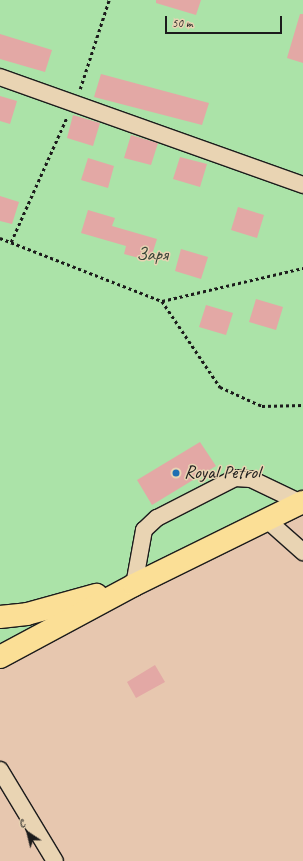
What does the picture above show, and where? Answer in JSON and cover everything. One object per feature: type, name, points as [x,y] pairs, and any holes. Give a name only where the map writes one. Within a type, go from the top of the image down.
[{"type":"highway","points":[[0,657],[134,585],[266,518],[302,502]]},
{"type":"highway","points":[[0,617],[27,614],[134,585]]},
{"type":"street","points":[[0,77],[303,185]]},
{"type":"street","points":[[134,585],[144,530],[157,518],[235,478],[251,479],[302,502]]},
{"type":"street","points":[[266,518],[303,552]]},
{"type":"street","points":[[0,770],[55,861]]},
{"type":"path","points":[[11,242],[85,79],[109,0]]},
{"type":"path","points":[[0,238],[162,301],[303,268]]},
{"type":"path","points":[[162,301],[220,387],[262,406],[303,405]]},
{"type":"green space","name":"Заря","points":[[0,0],[303,0],[303,511],[0,659]]},
{"type":"building","points":[[156,0],[201,0],[196,15],[156,3]]},
{"type":"building","points":[[300,14],[303,14],[303,63],[287,58]]},
{"type":"building","points":[[0,34],[52,50],[45,72],[0,59]]},
{"type":"building","points":[[101,74],[209,103],[202,125],[94,97]]},
{"type":"building","points":[[0,96],[17,101],[10,124],[0,121]]},
{"type":"building","points":[[73,115],[100,123],[93,146],[67,138]]},
{"type":"building","points":[[131,135],[158,143],[151,165],[124,158]]},
{"type":"building","points":[[180,157],[207,164],[200,187],[173,179]]},
{"type":"building","points":[[88,158],[114,166],[108,188],[81,180]]},
{"type":"building","points":[[0,196],[19,202],[12,224],[0,221]]},
{"type":"building","points":[[238,207],[264,215],[257,238],[231,230]]},
{"type":"building","points":[[88,210],[115,218],[112,226],[157,239],[150,261],[124,254],[126,246],[81,233]]},
{"type":"building","points":[[181,249],[208,257],[201,279],[175,271]]},
{"type":"building","points":[[256,299],[283,307],[276,330],[249,322]]},
{"type":"building","points":[[206,305],[233,313],[226,335],[199,327]]},
{"type":"building","name":"Royal Petrol","points":[[200,442],[216,466],[152,505],[137,480]]},
{"type":"building","points":[[155,665],[165,682],[136,698],[127,682]]},
{"type":"place","name":"Royal Petrol","points":[[176,473]]}]
